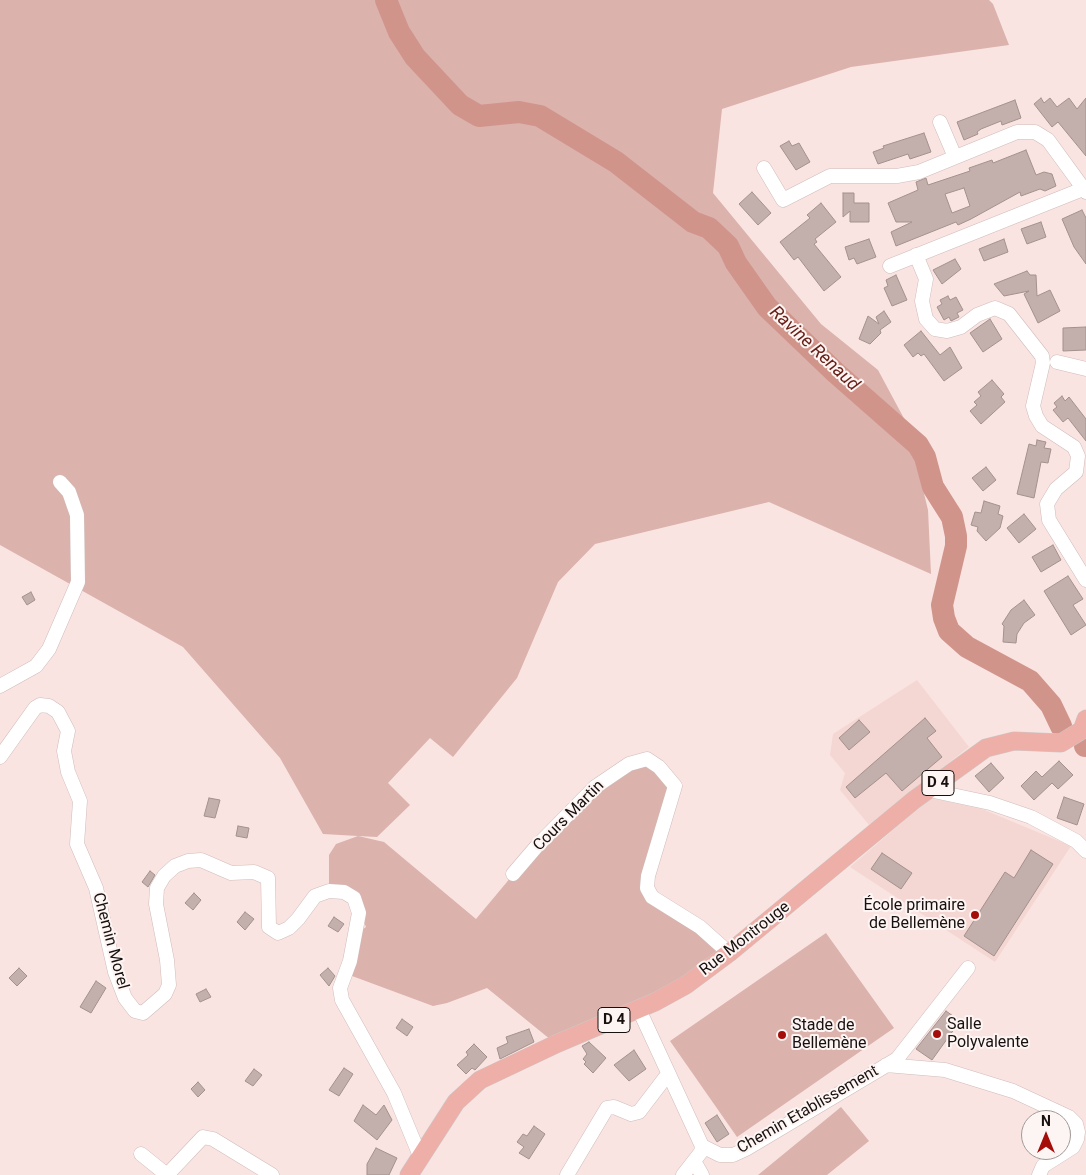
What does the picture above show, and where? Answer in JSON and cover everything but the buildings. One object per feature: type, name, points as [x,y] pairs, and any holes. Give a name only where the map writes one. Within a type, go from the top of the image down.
[{"type":"main road","name":"Rue Montrouge","points":[[409,1175],[456,1102],[480,1080],[556,1044],[655,1002],[686,984],[729,953],[833,869],[875,831],[914,800],[986,748],[1014,741],[1061,743],[1082,730],[1086,720]]},
{"type":"street","points":[[940,122],[955,157]]},
{"type":"street","points":[[764,168],[783,200],[830,176],[897,176],[919,172],[1017,132],[1035,132],[1048,140],[1084,190],[890,266]]},
{"type":"street","points":[[916,255],[926,278],[922,301],[926,319],[934,329],[947,331],[961,327],[977,315],[995,308],[1009,314],[1042,356],[1043,363],[1033,406],[1036,416],[1042,426],[1070,443],[1078,456],[1076,472],[1056,489],[1047,504],[1049,520],[1086,580]]},
{"type":"street","points":[[1057,362],[1086,369]]},
{"type":"street","points":[[0,686],[36,666],[49,650],[78,582],[77,515],[68,492],[60,482]]},
{"type":"street","name":"Chemin Morel","points":[[0,757],[35,708],[40,705],[49,706],[58,712],[68,731],[64,751],[68,772],[80,801],[77,844],[96,888],[115,972],[125,998],[135,1011],[143,1013],[165,994],[169,985],[167,960],[156,904],[158,888],[164,876],[176,866],[188,861],[201,860],[231,873],[254,872],[268,878],[269,927],[278,933],[293,923],[315,896],[330,891],[344,892],[354,898],[359,913],[350,961],[340,988],[342,1000],[394,1093],[420,1156]]},
{"type":"street","name":"Cours Martin","points":[[513,874],[595,787],[629,764],[648,759],[659,767],[675,786],[648,876],[647,888],[652,897],[700,927],[729,953]]},
{"type":"street","points":[[929,790],[990,803],[1031,817],[1076,841],[1086,850]]},
{"type":"street","name":"Chemin Etablissement","points":[[702,1146],[720,1155],[733,1155],[897,1059],[968,968]]},
{"type":"street","points":[[636,1010],[642,1016],[702,1146],[701,1152],[683,1175]]},
{"type":"street","name":"Chemin Etablissement","points":[[886,1065],[945,1070],[1013,1091],[1069,1117],[1076,1124],[1078,1132],[1073,1147],[1043,1166],[1039,1175]]},
{"type":"street","points":[[568,1175],[607,1108],[614,1107],[631,1114],[639,1112],[668,1074]]},
{"type":"street","points":[[141,1154],[167,1175],[203,1137],[213,1139],[272,1175]]},
{"type":"street","points":[[694,1161],[702,1175]]},
{"type":"shaded area","points":[[0,0],[989,0],[993,4],[1009,45],[851,67],[722,109],[713,193],[821,324],[878,370],[907,424],[928,510],[931,574],[769,502],[595,544],[558,582],[517,678],[453,757],[430,738],[388,783],[410,805],[377,837],[323,834],[280,758],[183,647],[0,545]]},
{"type":"shaded area","points":[[917,680],[969,747],[869,825],[840,790],[845,773],[830,755],[833,734]]},
{"type":"shaded area","points":[[647,759],[675,786],[647,888],[729,953],[556,1044],[487,988],[447,1003],[433,1006],[344,973],[356,934],[366,927],[354,898],[329,891],[329,855],[336,844],[358,836],[384,842],[476,919],[537,846],[595,787]]},
{"type":"shaded area","name":"École primaire de Bellemène","points":[[930,798],[982,809],[1071,846],[995,962],[850,867]]},
{"type":"shaded area","name":"Stade de Bellemène","points":[[826,933],[894,1028],[737,1137],[670,1041]]},
{"type":"shaded area","points":[[841,1107],[869,1141],[827,1175],[758,1175]]},
{"type":"waterway","name":"Ravine Renaud","points":[[386,0],[399,32],[415,57],[460,105],[479,116],[519,112],[540,116],[616,162],[693,222],[709,228],[728,246],[736,263],[767,307],[836,373],[918,445],[925,457],[933,487],[952,517],[956,536],[956,546],[942,605],[949,631],[967,647],[1030,681],[1051,705],[1061,726]]},
{"type":"place","name":"École primaire de Bellemène","points":[[975,915]]},
{"type":"place","name":"Salle Polyvalente","points":[[937,1034]]},
{"type":"place","name":"Stade de Bellemène","points":[[782,1035]]}]
